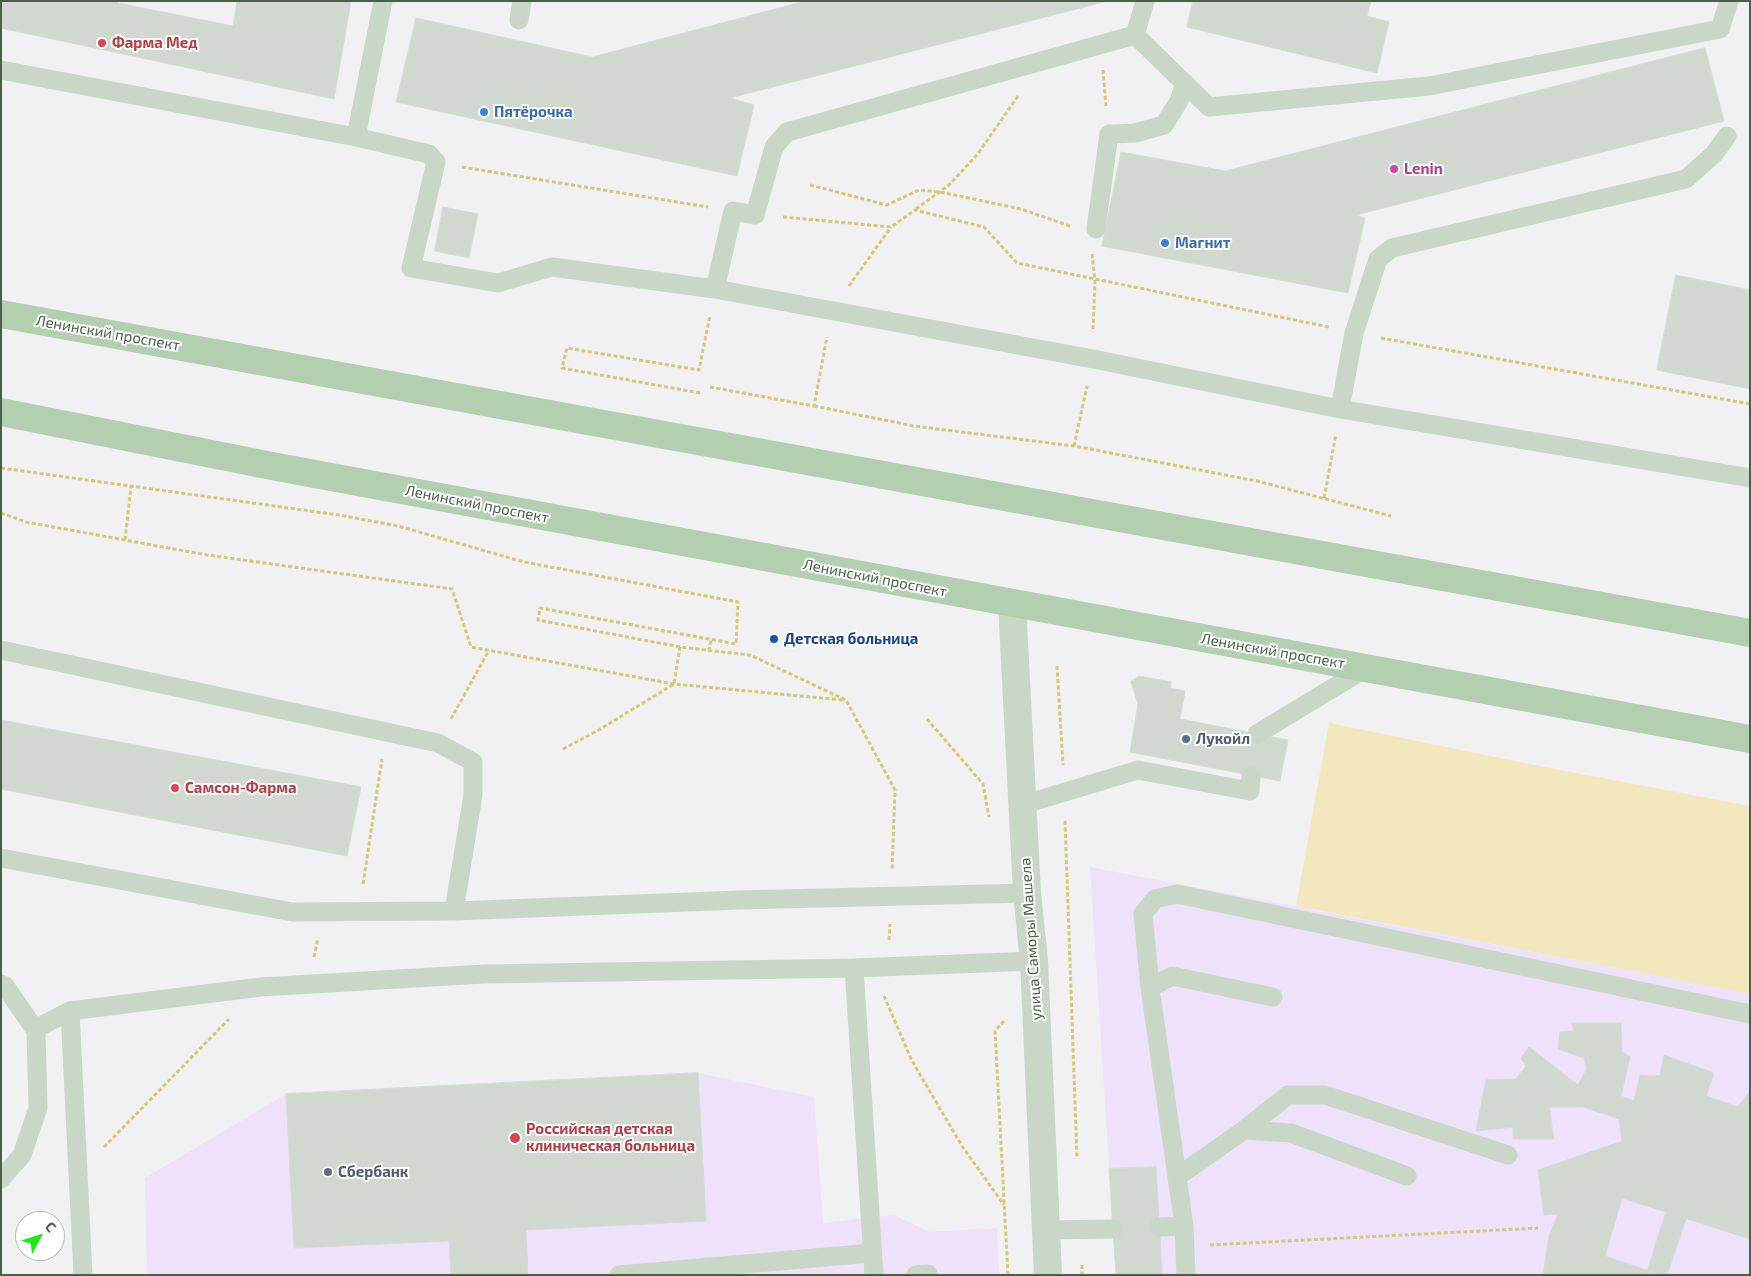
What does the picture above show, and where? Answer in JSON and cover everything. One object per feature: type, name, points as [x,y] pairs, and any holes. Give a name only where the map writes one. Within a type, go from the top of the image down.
[{"type":"main road","name":"Ленинский проспект","points":[[1,314],[1750,633]]},
{"type":"main road","name":"Ленинский проспект","points":[[1,412],[277,467],[1750,739]]},
{"type":"street","name":"улица Саморы Машела","points":[[1012,603],[1027,893],[1034,961],[1048,1275]]},
{"type":"lane","points":[[356,137],[382,1]]},
{"type":"lane","points":[[519,20],[522,1]]},
{"type":"lane","points":[[1136,34],[1145,1]]},
{"type":"lane","points":[[1136,34],[1209,107],[1429,86],[1720,29],[1729,1]]},
{"type":"lane","points":[[715,289],[733,211],[755,215],[774,147],[787,132],[1042,62],[1136,34]]},
{"type":"lane","points":[[1,70],[356,137],[429,154],[436,162],[411,268],[498,283],[552,267],[715,289],[1093,359],[1340,409],[1750,478]]},
{"type":"lane","points":[[1096,229],[1109,134],[1135,133],[1164,125],[1179,101],[1185,83]]},
{"type":"lane","points":[[1340,409],[1354,333],[1378,259],[1392,248],[1686,179],[1714,154],[1727,136]]},
{"type":"lane","points":[[1,650],[438,744],[473,762],[473,795],[454,911]]},
{"type":"lane","points":[[1257,734],[1366,668]]},
{"type":"lane","points":[[1022,805],[1138,770],[1250,791],[1250,776]]},
{"type":"lane","points":[[1,858],[292,912],[454,911],[740,900],[1027,893]]},
{"type":"lane","points":[[1186,1275],[1184,1226],[1150,988],[1143,914],[1155,899],[1177,894],[1750,1014]]},
{"type":"lane","points":[[35,1030],[70,1011],[261,987],[484,974],[854,968],[1034,961]]},
{"type":"lane","points":[[854,968],[874,1275]]},
{"type":"lane","points":[[1150,988],[1172,976],[1273,997]]},
{"type":"lane","points":[[1,984],[35,1030],[38,1108],[22,1155],[1,1179]]},
{"type":"lane","points":[[70,1011],[83,1275]]},
{"type":"lane","points":[[1177,1177],[1244,1130],[1288,1095],[1325,1095],[1508,1155]]},
{"type":"lane","points":[[1244,1130],[1291,1133],[1407,1176]]},
{"type":"lane","points":[[1159,1227],[1184,1226]]},
{"type":"lane","points":[[1045,1230],[1113,1229]]},
{"type":"lane","points":[[619,1275],[872,1253]]},
{"type":"path","points":[[1100,45],[1109,134]]},
{"type":"path","points":[[755,215],[891,227],[940,192],[976,156],[1042,62]]},
{"type":"path","points":[[458,161],[462,168],[733,211]]},
{"type":"path","points":[[810,185],[887,205],[919,190],[940,192],[1021,209],[1082,230],[1096,229]]},
{"type":"path","points":[[915,210],[984,227],[1017,263],[1354,333],[1750,404]]},
{"type":"path","points":[[700,393],[562,368],[568,348],[699,370],[715,289]]},
{"type":"path","points":[[710,386],[782,400]]},
{"type":"path","points":[[814,406],[914,426],[1074,446],[1257,480],[1391,516]]},
{"type":"path","points":[[1324,498],[1340,409]]},
{"type":"path","points":[[1,468],[390,525],[524,562],[738,602],[736,644],[540,608],[538,620],[680,647],[750,655]]},
{"type":"path","points":[[125,540],[131,486]]},
{"type":"path","points":[[1,513],[26,522],[207,555],[452,589],[471,646],[489,650],[674,684],[846,700]]},
{"type":"path","points":[[709,651],[711,640]]},
{"type":"path","points":[[563,749],[597,731],[674,684],[680,647]]},
{"type":"path","points":[[438,744],[489,650]]},
{"type":"path","points":[[1058,666],[1077,1160]]},
{"type":"path","points":[[358,912],[386,733]]},
{"type":"path","points":[[308,984],[323,912]]},
{"type":"path","points":[[78,1174],[261,987]]},
{"type":"path","points":[[1185,1247],[1538,1228]]},
{"type":"path","points":[[1079,1229],[1082,1275]]},
{"type":"shaded area","points":[[1329,723],[1544,767],[1750,806],[1750,994],[1296,906]]},
{"type":"shaded area","points":[[1090,867],[1750,994],[1750,1275],[1116,1275]]},
{"type":"shaded area","name":"Российская детская клиническая больница","points":[[698,1073],[814,1097],[823,1223],[894,1215],[929,1232],[997,1228],[999,1275],[147,1275],[145,1178],[286,1094]]},
{"type":"building","points":[[1,1],[118,1],[118,3],[233,26],[237,1],[351,1],[334,99],[1,28]]},
{"type":"building","points":[[806,1],[1104,2],[730,98],[754,105],[737,176],[396,102],[416,18],[592,57]]},
{"type":"building","points":[[1193,1],[1371,1],[1367,16],[1389,22],[1377,73],[1187,27]]},
{"type":"building","points":[[1705,48],[1724,121],[1356,215],[1365,218],[1348,293],[1102,246],[1121,152],[1225,171]]},
{"type":"building","points":[[443,207],[478,214],[469,258],[435,251]]},
{"type":"building","points":[[1676,275],[1750,290],[1750,389],[1657,370]]},
{"type":"building","points":[[1139,676],[1171,682],[1170,688],[1185,691],[1180,719],[1288,740],[1280,781],[1130,752],[1138,704],[1131,682]]},
{"type":"building","points":[[1,720],[361,787],[347,856],[1,789]]},
{"type":"building","points":[[1572,1023],[1621,1023],[1622,1052],[1630,1057],[1621,1096],[1634,1101],[1640,1075],[1660,1076],[1664,1055],[1714,1073],[1706,1096],[1738,1107],[1750,1091],[1750,1239],[1622,1198],[1605,1256],[1661,1275],[1543,1275],[1549,1236],[1558,1214],[1544,1215],[1538,1170],[1622,1141],[1619,1119],[1583,1107],[1549,1107],[1554,1139],[1513,1139],[1513,1127],[1476,1131],[1486,1080],[1516,1079],[1526,1066],[1521,1058],[1529,1047],[1578,1085],[1587,1069],[1584,1058],[1558,1049],[1560,1032],[1573,1031]]},
{"type":"building","points":[[698,1073],[706,1221],[526,1230],[528,1275],[451,1275],[449,1241],[294,1248],[286,1094]]},
{"type":"building","points":[[1156,1167],[1162,1275],[1116,1275],[1109,1169]]},
{"type":"building","points":[[1666,1212],[1686,1219],[1667,1275],[1661,1275],[1648,1270]]},
{"type":"place","name":"Фарма Мед","points":[[102,43]]},
{"type":"place","name":"Пятёрочка","points":[[484,112]]},
{"type":"place","name":"Lenin","points":[[1394,169]]},
{"type":"place","name":"Магнит","points":[[1165,243]]},
{"type":"place","name":"Детская больница","points":[[774,639]]},
{"type":"place","name":"Лукойл","points":[[1186,739]]},
{"type":"place","name":"Самсон-Фарма","points":[[175,788]]},
{"type":"place","name":"Российская детская клиническая больница","points":[[515,1138]]},
{"type":"place","name":"Сбербанк","points":[[328,1172]]}]
